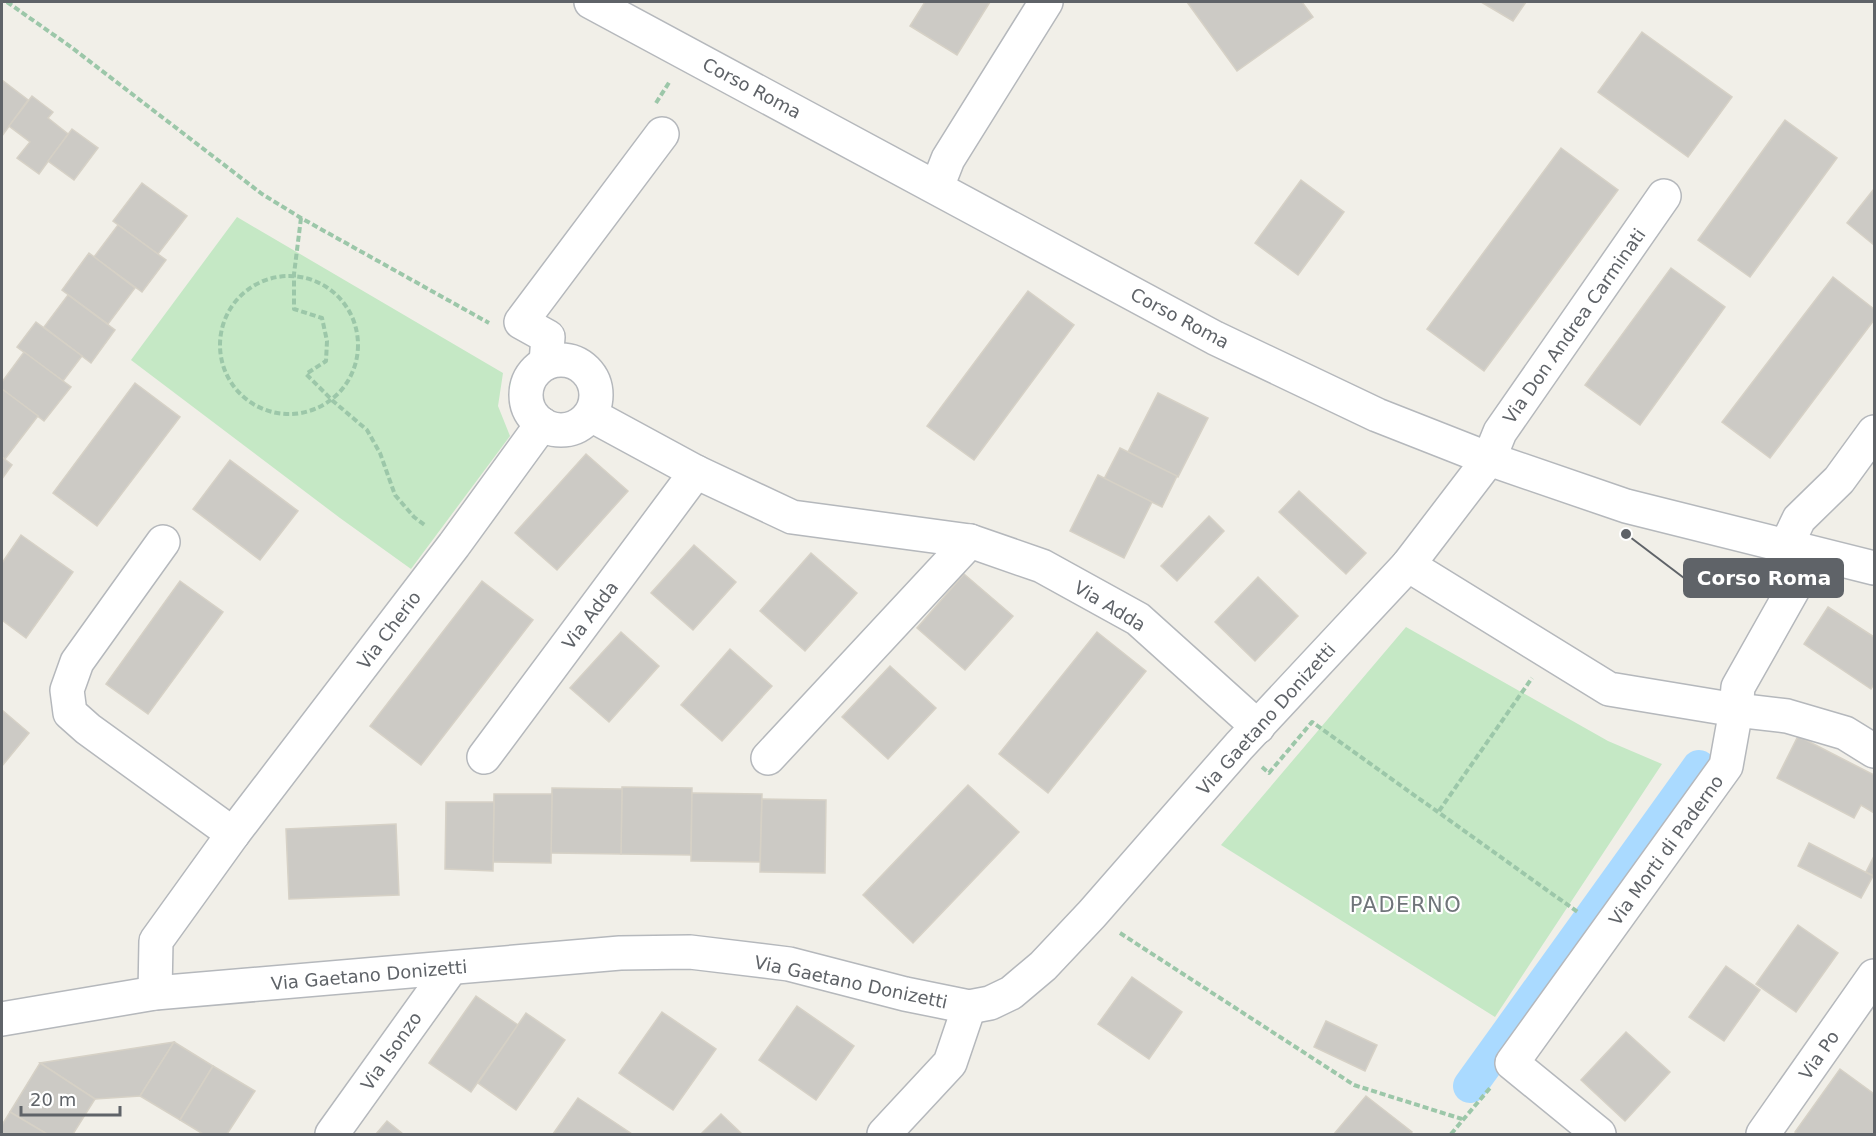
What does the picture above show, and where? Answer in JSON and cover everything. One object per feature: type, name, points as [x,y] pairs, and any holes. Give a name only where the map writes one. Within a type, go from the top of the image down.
[{"type":"street","name":"Corso Roma","points":[[591,2],[1215,338],[1377,415],[1489,459],[1626,506],[1875,568]]},
{"type":"street","points":[[937,187],[948,159],[1046,2]]},
{"type":"street","points":[[546,363],[548,337],[521,322],[663,134]]},
{"type":"street","name":"Via Don Andrea Carminati","points":[[1489,459],[1500,432],[1664,196]]},
{"type":"street","points":[[564,359],[581,365],[594,379],[597,397],[591,415],[577,427],[559,430],[528,419],[529,411],[525,392],[532,375],[546,363],[564,359]]},
{"type":"street","name":"Via Adda","points":[[591,415],[696,472],[792,517],[970,541],[1042,566],[1138,619],[1249,737]]},
{"type":"street","name":"Via Cherio","points":[[155,993],[156,941],[233,834],[454,545],[528,419]]},
{"type":"street","points":[[1786,546],[1799,519],[1839,480],[1875,432]]},
{"type":"street","name":"Via Gaetano Donizetti","points":[[2,1019],[155,993],[620,953],[690,952],[789,964],[969,1008],[990,1002],[1011,993],[1042,966],[1092,914],[1249,737],[1408,565],[1489,459]]},
{"type":"street","name":"Via Adda","points":[[484,757],[696,472]]},
{"type":"street","points":[[768,759],[970,541]]},
{"type":"street","points":[[163,542],[77,662],[67,690],[70,713],[88,729],[233,834]]},
{"type":"street","points":[[1408,565],[1610,690],[1787,716],[1845,733],[1875,751]]},
{"type":"street","name":"Via Morti di Paderno","points":[[1512,1063],[1726,766],[1738,687],[1795,586]]},
{"type":"street","name":"Via Isonzo","points":[[332,1134],[451,968]]},
{"type":"street","name":"Via Po","points":[[1763,1134],[1875,976]]},
{"type":"street","points":[[884,1134],[950,1063],[969,1008]]},
{"type":"street","points":[[1512,1063],[1599,1134]]},
{"type":"path","points":[[7,2],[71,47],[262,194],[495,326]]},
{"type":"path","points":[[663,134],[646,117],[689,54]]},
{"type":"path","points":[[301,218],[294,274],[294,309],[322,318],[327,340],[326,361],[306,374],[367,430],[380,453],[395,495],[414,517],[454,545]]},
{"type":"path","points":[[294,274],[326,284],[350,309],[360,340],[354,374],[333,401],[302,414],[268,412],[239,394],[221,365],[220,332],[234,301],[260,280],[294,274]]},
{"type":"path","points":[[515,376],[512,386],[528,419]]},
{"type":"path","points":[[1439,812],[1550,653]]},
{"type":"path","points":[[1249,737],[1269,773],[1312,722],[1575,910]]},
{"type":"path","points":[[1092,914],[1354,1085],[1462,1119]]},
{"type":"path","points":[[1451,1134],[1512,1063]]},
{"type":"green space","points":[[237,217],[503,373],[498,406],[510,436],[411,569],[131,360]]},
{"type":"green space","points":[[1406,627],[1608,741],[1662,764],[1495,1017],[1221,845]]},
{"type":"building","points":[[925,2],[990,2],[957,55],[910,26]]},
{"type":"building","points":[[1187,2],[1302,2],[1313,17],[1237,71]]},
{"type":"building","points":[[1481,2],[1526,2],[1513,21]]},
{"type":"building","points":[[1642,32],[1732,97],[1688,157],[1598,92]]},
{"type":"building","points":[[2,80],[28,100],[2,136]]},
{"type":"building","points":[[32,96],[53,112],[48,118],[68,134],[39,174],[17,158],[30,142],[9,126]]},
{"type":"building","points":[[1785,120],[1837,158],[1750,277],[1698,240]]},
{"type":"building","points":[[72,129],[98,148],[74,180],[48,161]]},
{"type":"building","points":[[1561,148],[1618,190],[1484,371],[1427,329]]},
{"type":"building","points":[[1301,180],[1344,212],[1298,275],[1255,243]]},
{"type":"building","points":[[142,183],[187,216],[158,254],[113,221]]},
{"type":"building","points":[[1874,189],[1874,245],[1847,223]]},
{"type":"building","points":[[118,225],[166,260],[142,292],[94,257]]},
{"type":"building","points":[[89,253],[135,288],[108,324],[62,290]]},
{"type":"building","points":[[1671,268],[1725,307],[1640,425],[1585,385]]},
{"type":"building","points":[[1833,277],[1874,309],[1874,320],[1770,458],[1722,422]]},
{"type":"building","points":[[1028,291],[1074,325],[974,460],[927,426]]},
{"type":"building","points":[[68,295],[115,330],[91,363],[44,327]]},
{"type":"building","points":[[36,322],[82,356],[63,381],[17,347]]},
{"type":"building","points":[[24,352],[71,387],[44,421],[2,389],[2,382]]},
{"type":"building","points":[[135,383],[180,417],[97,526],[53,493]]},
{"type":"building","points":[[2,389],[38,416],[5,459],[2,457]]},
{"type":"building","points":[[1158,393],[1208,418],[1178,477],[1128,452]]},
{"type":"building","points":[[1120,448],[1177,476],[1162,507],[1104,479]]},
{"type":"building","points":[[586,454],[628,491],[557,570],[515,533]]},
{"type":"building","points":[[2,457],[12,465],[2,479]]},
{"type":"building","points":[[230,460],[298,511],[260,560],[193,509]]},
{"type":"building","points":[[1098,475],[1152,502],[1124,558],[1070,531]]},
{"type":"building","points":[[1299,491],[1366,553],[1346,574],[1279,512]]},
{"type":"building","points":[[1209,516],[1224,531],[1177,581],[1161,566]]},
{"type":"building","points":[[21,535],[73,572],[26,638],[2,620],[2,563]]},
{"type":"building","points":[[694,545],[736,582],[693,630],[651,593]]},
{"type":"building","points":[[811,553],[857,593],[805,651],[760,611]]},
{"type":"building","points":[[964,574],[1013,616],[965,670],[917,628]]},
{"type":"building","points":[[1258,577],[1298,616],[1255,661],[1215,622]]},
{"type":"building","points":[[180,581],[223,612],[148,714],[106,684]]},
{"type":"building","points":[[482,581],[533,620],[421,765],[370,726]]},
{"type":"building","points":[[1828,607],[1874,637],[1874,684],[1871,689],[1804,644]]},
{"type":"building","points":[[621,632],[659,666],[609,722],[570,688]]},
{"type":"building","points":[[1097,632],[1146,671],[1048,793],[999,754]]},
{"type":"building","points":[[730,649],[772,686],[722,741],[681,705]]},
{"type":"building","points":[[890,666],[936,708],[888,759],[842,717]]},
{"type":"building","points":[[2,710],[29,733],[2,766]]},
{"type":"building","points":[[1798,736],[1874,775],[1874,813],[1861,805],[1854,818],[1777,778]]},
{"type":"building","points":[[968,785],[1019,832],[913,943],[863,895]]},
{"type":"building","points":[[622,787],[692,788],[691,855],[621,854]]},
{"type":"building","points":[[552,788],[622,789],[621,854],[551,853]]},
{"type":"building","points":[[692,793],[762,794],[760,862],[691,861]]},
{"type":"building","points":[[494,794],[552,794],[551,863],[493,862]]},
{"type":"building","points":[[762,799],[826,800],[825,873],[760,872]]},
{"type":"building","points":[[446,802],[494,802],[493,871],[445,869]]},
{"type":"building","points":[[396,824],[399,895],[289,899],[286,829]]},
{"type":"building","points":[[1809,843],[1873,876],[1861,898],[1798,866]]},
{"type":"building","points":[[1874,856],[1874,876],[1866,872]]},
{"type":"building","points":[[1798,925],[1838,953],[1796,1012],[1756,984]]},
{"type":"building","points":[[1726,966],[1760,990],[1724,1041],[1689,1017]]},
{"type":"building","points":[[1132,977],[1182,1012],[1149,1059],[1098,1024]]},
{"type":"building","points":[[476,996],[518,1025],[471,1092],[429,1063]]},
{"type":"building","points":[[797,1006],[854,1046],[816,1100],[759,1060]]},
{"type":"building","points":[[662,1012],[716,1049],[673,1110],[619,1073]]},
{"type":"building","points":[[526,1013],[565,1040],[516,1110],[478,1083]]},
{"type":"building","points":[[1326,1021],[1377,1045],[1365,1071],[1314,1047]]},
{"type":"building","points":[[1626,1032],[1670,1072],[1625,1121],[1581,1080]]},
{"type":"building","points":[[174,1042],[140,1096],[95,1099],[40,1063]]},
{"type":"building","points":[[174,1042],[213,1066],[180,1120],[140,1096]]},
{"type":"building","points":[[40,1063],[95,1099],[73,1134],[47,1134],[10,1112]]},
{"type":"building","points":[[213,1066],[255,1091],[227,1134],[203,1134],[180,1120]]},
{"type":"building","points":[[1840,1069],[1874,1094],[1873,1134],[1798,1134],[1795,1132]]},
{"type":"building","points":[[1366,1096],[1412,1132],[1409,1134],[1334,1134]]},
{"type":"building","points":[[578,1098],[632,1134],[553,1134]]},
{"type":"building","points":[[10,1112],[47,1134],[2,1134],[2,1125]]},
{"type":"building","points":[[721,1114],[742,1134],[701,1134]]},
{"type":"building","points":[[387,1121],[403,1134],[376,1134]]},
{"type":"waterway","points":[[1470,1086],[1699,767]]},
{"type":"place","name":"Corso Roma","points":[[1626,534]]},
{"type":"district","name":"PADERNO","points":[[1406,905]]}]
